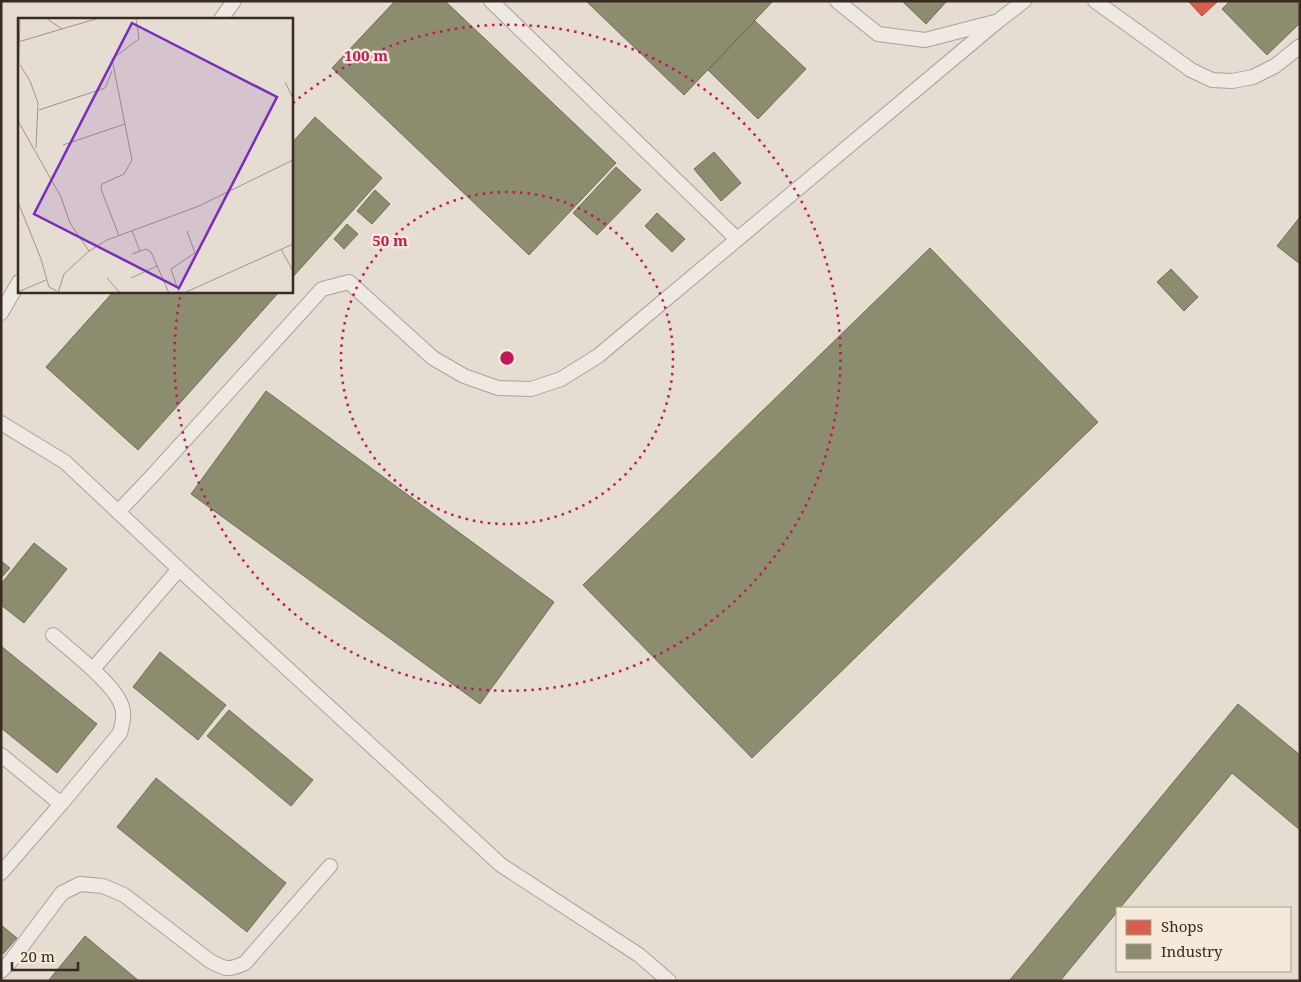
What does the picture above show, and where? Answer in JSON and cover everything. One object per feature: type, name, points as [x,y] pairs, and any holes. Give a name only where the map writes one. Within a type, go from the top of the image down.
[{"type":"lane","points":[[222,18],[234,1]]},
{"type":"lane","points":[[491,1],[737,239]]},
{"type":"lane","points":[[837,1],[878,34],[925,40],[998,21]]},
{"type":"lane","points":[[118,512],[322,289],[349,282],[433,358],[464,376],[498,388],[531,389],[561,379],[598,356],[1024,1]]},
{"type":"lane","points":[[1095,1],[1191,70],[1212,80],[1232,82],[1253,77],[1275,66],[1300,46]]},
{"type":"lane","points":[[1,313],[18,284]]},
{"type":"lane","points":[[1,423],[65,462],[501,865],[639,955],[669,981]]},
{"type":"lane","points":[[93,670],[179,569]]},
{"type":"lane","points":[[1,873],[120,733],[123,721],[123,709],[119,697],[93,670],[53,636]]},
{"type":"lane","points":[[1,755],[61,804]]},
{"type":"lane","points":[[1,971],[10,962],[62,893],[80,884],[102,886],[124,895],[210,961],[222,967],[234,968],[245,963],[330,866]]},
{"type":"building: Shops","points":[[1188,1],[1218,1],[1202,16]]},
{"type":"building: Industry","points":[[395,1],[445,1],[616,163],[529,255],[332,68]]},
{"type":"building: Industry","points":[[586,1],[773,1],[684,95]]},
{"type":"building: Industry","points":[[902,1],[947,1],[926,24]]},
{"type":"building: Industry","points":[[1230,1],[1296,1],[1300,5],[1300,23],[1267,55],[1222,9]]},
{"type":"building: Industry","points":[[755,21],[806,69],[758,119],[708,70]]},
{"type":"building: Industry","points":[[315,117],[382,178],[292,278],[292,143]]},
{"type":"building: Industry","points":[[714,152],[741,183],[721,201],[694,169]]},
{"type":"building: Industry","points":[[616,167],[641,190],[597,235],[573,213]]},
{"type":"building: Industry","points":[[375,190],[390,204],[372,224],[357,211]]},
{"type":"building: Industry","points":[[657,213],[685,239],[672,252],[645,226]]},
{"type":"building: Industry","points":[[1300,217],[1300,264],[1277,246]]},
{"type":"building: Industry","points":[[347,224],[358,234],[344,249],[334,239]]},
{"type":"building: Industry","points":[[930,248],[1098,422],[752,758],[583,585]]},
{"type":"building: Industry","points":[[1171,269],[1198,297],[1184,311],[1157,282]]},
{"type":"building: Industry","points":[[113,292],[279,292],[138,450],[46,367]]},
{"type":"building: Industry","points":[[266,391],[554,602],[480,704],[191,494]]},
{"type":"building: Industry","points":[[34,543],[67,569],[24,623],[1,605],[1,584]]},
{"type":"building: Industry","points":[[1,561],[10,568],[1,578]]},
{"type":"building: Industry","points":[[1,646],[97,724],[57,773],[1,728]]},
{"type":"building: Industry","points":[[160,652],[226,705],[198,740],[133,687]]},
{"type":"building: Industry","points":[[1238,704],[1300,755],[1300,830],[1232,773],[1121,907],[1116,907],[1116,913],[1060,981],[1009,981]]},
{"type":"building: Industry","points":[[229,710],[313,780],[291,806],[207,736]]},
{"type":"building: Industry","points":[[156,778],[286,883],[247,932],[117,827]]},
{"type":"building: Industry","points":[[1,925],[17,938],[3,954],[1,952]]},
{"type":"building: Industry","points":[[85,936],[139,981],[48,981]]}]
